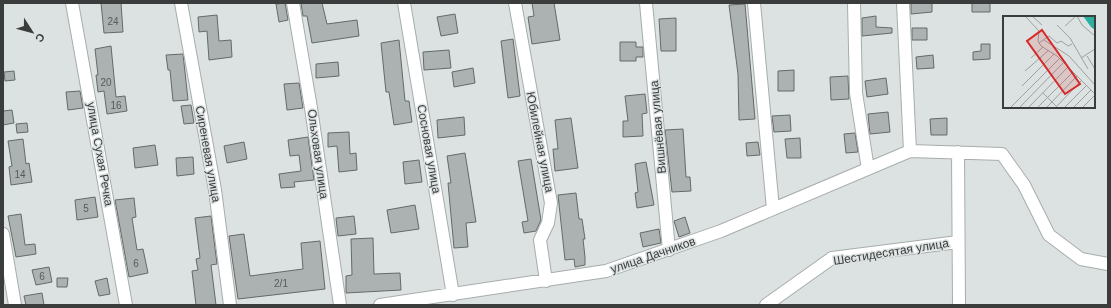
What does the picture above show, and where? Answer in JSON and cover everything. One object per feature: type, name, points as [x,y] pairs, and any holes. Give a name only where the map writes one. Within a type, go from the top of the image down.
[{"type":"street","name":"улица Сухая Речка","points":[[72,3],[126,305]]},
{"type":"street","name":"Сиреневая улица","points":[[181,3],[215,190],[230,305]]},
{"type":"street","name":"Ольховая улица","points":[[293,3],[311,108],[340,305]]},
{"type":"street","name":"Сосновая улица","points":[[404,3],[453,295]]},
{"type":"street","name":"Юбилейная улица","points":[[515,3],[551,202],[548,224],[540,240],[546,281]]},
{"type":"street","name":"Вишнёвая улица","points":[[646,3],[669,250]]},
{"type":"street","points":[[754,3],[773,209]]},
{"type":"street","points":[[854,3],[856,93],[868,169]]},
{"type":"street","points":[[903,3],[910,151],[1002,154],[1024,185],[1049,235],[1081,258],[1108,264]]},
{"type":"street","name":"улица Дачников","points":[[380,305],[606,271],[669,250],[773,209],[910,151]]},
{"type":"street","points":[[958,152],[959,305]]},
{"type":"street","points":[[3,234],[14,305]]},
{"type":"street","name":"Шестидесятая улица","points":[[766,305],[832,258],[958,242]]},
{"type":"building","points":[[101,3],[121,3],[123,32],[104,33]]},
{"type":"building","points":[[285,3],[288,20],[279,22],[276,4]]},
{"type":"building","points":[[301,3],[322,3],[327,24],[357,20],[359,36],[312,43],[307,16],[303,16]]},
{"type":"building","points":[[532,3],[554,3],[560,40],[532,44],[528,17],[534,16]]},
{"type":"building","points":[[911,3],[932,3],[932,12],[911,14]]},
{"type":"building","points":[[972,3],[990,3],[990,12],[972,12]]},
{"type":"building","points":[[745,4],[755,119],[739,120],[738,74],[729,5]]},
{"type":"building","points":[[455,14],[458,33],[441,36],[437,17]]},
{"type":"building","points":[[217,15],[219,41],[231,40],[232,57],[209,60],[207,31],[199,32],[198,17]]},
{"type":"building","points":[[876,16],[876,27],[892,28],[892,33],[862,36],[862,18]]},
{"type":"building","points":[[676,18],[676,51],[661,51],[659,19]]},
{"type":"building","points":[[912,28],[927,28],[927,40],[912,40]]},
{"type":"building","points":[[513,39],[520,96],[508,98],[501,41]]},
{"type":"building","points":[[399,40],[405,101],[409,101],[412,122],[394,125],[389,92],[386,92],[381,43]]},
{"type":"building","points":[[620,42],[636,42],[636,47],[643,47],[643,57],[636,57],[636,61],[620,61]]},
{"type":"building","points":[[981,44],[990,44],[990,59],[973,60],[973,52],[981,51]]},
{"type":"building","points":[[111,46],[116,97],[125,96],[127,111],[107,114],[104,91],[98,92],[95,49]]},
{"type":"building","points":[[449,50],[451,68],[424,70],[423,52]]},
{"type":"building","points":[[183,54],[188,100],[173,101],[170,70],[168,70],[166,55]]},
{"type":"building","points":[[933,55],[934,68],[917,69],[916,57]]},
{"type":"building","points":[[338,62],[339,76],[316,78],[316,64]]},
{"type":"building","points":[[473,68],[475,83],[454,87],[452,72]]},
{"type":"building","points":[[794,70],[794,91],[778,91],[778,71]]},
{"type":"building","points":[[14,71],[15,80],[5,81],[4,72]]},
{"type":"building","points":[[848,76],[849,99],[831,100],[830,77]]},
{"type":"building","points":[[886,78],[888,94],[867,97],[865,81]]},
{"type":"building","points":[[299,83],[303,108],[287,110],[284,84]]},
{"type":"building","points":[[80,91],[83,108],[68,110],[66,92]]},
{"type":"building","points":[[645,94],[647,113],[642,114],[643,136],[623,137],[623,121],[628,121],[625,96]]},
{"type":"building","points":[[191,105],[194,123],[184,124],[181,106]]},
{"type":"building","points":[[12,110],[14,123],[3,125],[3,111]]},
{"type":"building","points":[[888,112],[890,132],[870,134],[868,114]]},
{"type":"building","points":[[790,115],[791,131],[774,132],[772,116]]},
{"type":"building","points":[[464,117],[465,135],[438,138],[437,120]]},
{"type":"building","points":[[571,118],[578,168],[555,171],[553,149],[558,149],[555,120]]},
{"type":"building","points":[[947,118],[947,135],[931,135],[930,119]]},
{"type":"building","points":[[27,123],[28,132],[17,133],[16,124]]},
{"type":"building","points":[[683,129],[686,177],[690,177],[691,191],[672,192],[665,130]]},
{"type":"building","points":[[349,132],[350,154],[356,153],[357,170],[339,172],[337,146],[328,147],[328,133]]},
{"type":"building","points":[[855,133],[858,152],[846,153],[844,134]]},
{"type":"building","points":[[308,137],[314,180],[294,182],[295,187],[281,188],[279,174],[301,171],[299,155],[290,156],[288,140]]},
{"type":"building","points":[[800,138],[801,158],[787,158],[785,139]]},
{"type":"building","points":[[23,139],[26,164],[29,163],[32,182],[11,185],[9,167],[12,166],[8,141]]},
{"type":"building","points":[[244,142],[247,159],[227,163],[224,146]]},
{"type":"building","points":[[758,142],[760,155],[747,156],[746,143]]},
{"type":"building","points":[[155,145],[158,165],[135,168],[133,148]]},
{"type":"building","points":[[465,153],[476,222],[466,223],[468,247],[454,248],[448,183],[451,183],[447,156]]},
{"type":"building","points":[[193,157],[194,174],[177,176],[176,158]]},
{"type":"building","points":[[531,159],[541,220],[536,231],[524,233],[522,222],[528,221],[518,161]]},
{"type":"building","points":[[419,160],[422,182],[405,184],[403,162]]},
{"type":"building","points":[[646,162],[654,205],[637,208],[635,193],[638,192],[635,164]]},
{"type":"building","points":[[576,193],[579,219],[582,219],[585,239],[583,239],[585,265],[575,267],[574,259],[565,260],[558,195]]},
{"type":"building","points":[[95,197],[98,217],[77,220],[75,200]]},
{"type":"building","points":[[134,198],[136,217],[132,218],[137,250],[143,249],[148,273],[129,277],[115,200]]},
{"type":"building","points":[[415,205],[419,229],[391,233],[387,210]]},
{"type":"building","points":[[21,214],[25,245],[35,244],[36,254],[16,257],[8,216]]},
{"type":"building","points":[[211,216],[217,264],[211,265],[216,305],[196,305],[192,271],[198,270],[196,259],[200,258],[195,218]]},
{"type":"building","points":[[354,216],[356,234],[338,236],[336,218]]},
{"type":"building","points":[[685,217],[690,233],[679,237],[674,221]]},
{"type":"building","points":[[659,229],[661,243],[643,247],[640,233]]},
{"type":"building","points":[[244,234],[250,276],[303,269],[301,243],[320,241],[325,289],[238,299],[229,236]]},
{"type":"building","points":[[373,238],[374,274],[400,273],[401,290],[346,293],[346,276],[352,275],[351,239]]},
{"type":"building","points":[[49,267],[52,282],[36,285],[32,270]]},
{"type":"building","points":[[57,278],[68,278],[67,287],[57,287]]},
{"type":"building","points":[[107,278],[110,294],[99,296],[95,281]]},
{"type":"building","points":[[42,293],[44,305],[26,305],[24,296]]}]
